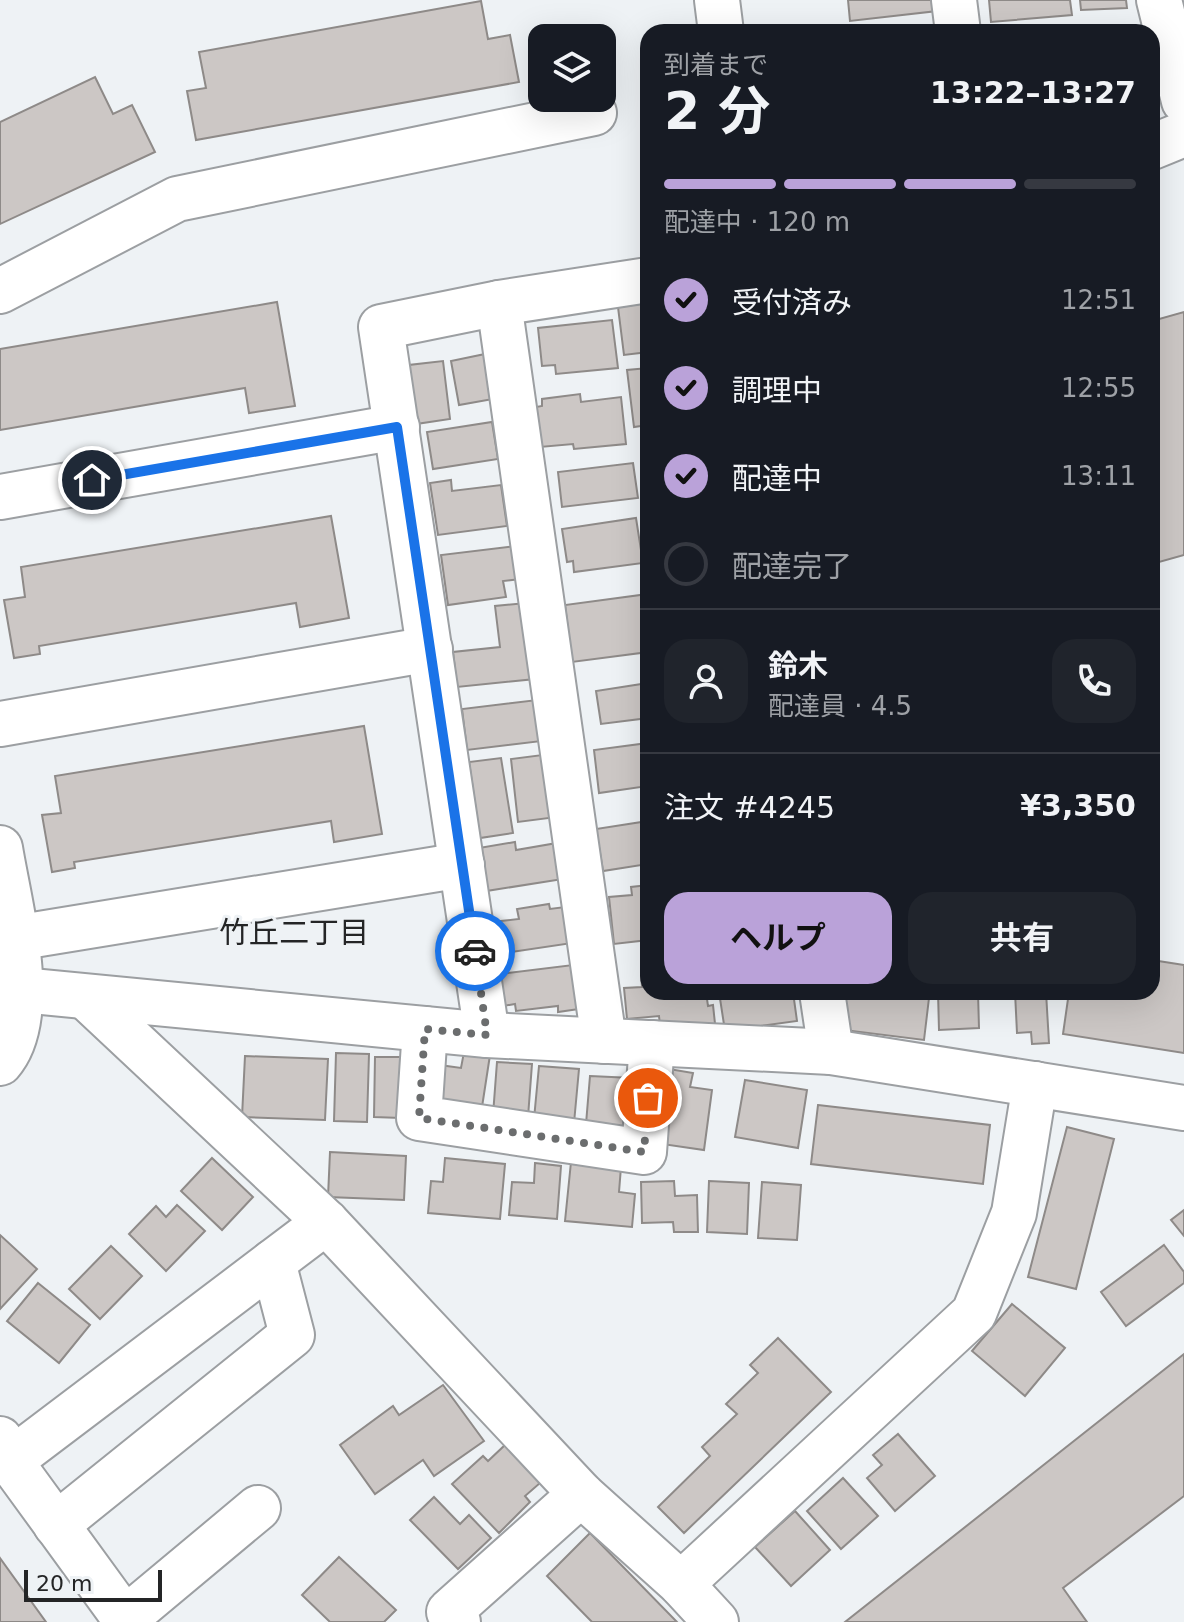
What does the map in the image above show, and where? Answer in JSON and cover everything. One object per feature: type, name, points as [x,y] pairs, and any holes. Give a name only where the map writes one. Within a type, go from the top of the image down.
[{"type":"street","points":[[717,0],[720,24]]},
{"type":"street","points":[[954,0],[957,24]]},
{"type":"street","points":[[1159,0],[1184,101]]},
{"type":"street","points":[[0,291],[177,199],[594,113]]},
{"type":"street","points":[[1160,144],[1184,134]]},
{"type":"street","points":[[487,1035],[381,327],[499,303],[640,281]]},
{"type":"street","points":[[499,303],[604,1041]]},
{"type":"street","points":[[0,497],[397,427]]},
{"type":"street","points":[[0,724],[430,649]]},
{"type":"street","points":[[0,848],[15,938],[11,1051],[0,1063]]},
{"type":"street","points":[[15,938],[462,865]]},
{"type":"street","points":[[11,988],[87,998],[487,1035],[831,1052],[1184,1108]]},
{"type":"street","points":[[87,998],[326,1222],[581,1494],[681,1584],[716,1622]]},
{"type":"street","points":[[823,1000],[831,1052]]},
{"type":"street","points":[[425,1029],[419,1118],[644,1152],[652,1043]]},
{"type":"street","points":[[681,1584],[974,1313],[1014,1213],[1035,1084]]},
{"type":"street","points":[[258,1508],[125,1619],[5,1450],[326,1222]]},
{"type":"street","points":[[56,1525],[292,1335],[273,1262]]},
{"type":"street","points":[[458,1622],[449,1612],[581,1494]]},
{"type":"building","points":[[848,0],[936,0],[937,11],[850,21]]},
{"type":"building","points":[[989,0],[1070,0],[1072,15],[991,22]]},
{"type":"building","points":[[1080,0],[1126,0],[1127,8],[1081,10]]},
{"type":"building","points":[[481,1],[488,39],[510,35],[519,82],[196,140],[187,91],[206,88],[199,52]]},
{"type":"building","points":[[95,77],[113,114],[132,105],[155,152],[0,224],[0,122]]},
{"type":"building","points":[[277,302],[295,406],[249,413],[245,388],[0,430],[0,349]]},
{"type":"building","points":[[640,304],[640,353],[624,355],[618,307]]},
{"type":"building","points":[[1184,312],[1184,555],[1160,562],[1160,319]]},
{"type":"building","points":[[612,320],[618,368],[556,374],[555,365],[542,366],[538,328]]},
{"type":"building","points":[[485,354],[493,399],[459,405],[451,361]]},
{"type":"building","points":[[443,361],[450,419],[416,424],[409,365]]},
{"type":"building","points":[[640,369],[640,426],[634,427],[627,370]]},
{"type":"building","points":[[580,394],[581,402],[621,397],[626,444],[574,449],[573,444],[540,447],[536,407],[542,406],[542,399]]},
{"type":"building","points":[[492,422],[498,459],[433,469],[427,432]]},
{"type":"building","points":[[633,463],[638,498],[562,507],[558,472]]},
{"type":"building","points":[[451,480],[452,491],[501,485],[507,526],[438,535],[430,483]]},
{"type":"building","points":[[331,516],[349,618],[300,627],[296,603],[39,646],[40,654],[14,658],[4,600],[25,597],[21,567]]},
{"type":"building","points":[[636,518],[640,563],[574,572],[573,561],[567,562],[562,529]]},
{"type":"building","points":[[516,546],[520,579],[503,581],[506,597],[448,605],[441,555]]},
{"type":"building","points":[[640,595],[640,653],[572,662],[565,605]]},
{"type":"building","points":[[526,603],[535,679],[457,687],[453,652],[500,647],[495,606]]},
{"type":"building","points":[[640,684],[640,719],[601,724],[596,691]]},
{"type":"building","points":[[537,700],[542,741],[467,750],[462,709]]},
{"type":"building","points":[[364,726],[382,834],[334,842],[331,821],[74,862],[75,868],[52,872],[42,815],[61,813],[55,776]]},
{"type":"building","points":[[640,744],[640,787],[599,793],[594,750]]},
{"type":"building","points":[[550,754],[557,817],[518,822],[511,759]]},
{"type":"building","points":[[501,758],[513,833],[480,838],[469,762]]},
{"type":"building","points":[[640,822],[640,865],[603,871],[596,829]]},
{"type":"building","points":[[515,842],[516,850],[557,843],[563,879],[480,892],[473,849]]},
{"type":"building","points":[[640,886],[640,941],[614,944],[609,897],[632,895],[631,887]]},
{"type":"building","points":[[549,904],[550,909],[573,906],[579,942],[497,954],[492,922],[519,919],[517,909]]},
{"type":"building","points":[[1160,961],[1184,965],[1184,1053],[1063,1034],[1068,1000],[1160,1000]]},
{"type":"building","points":[[581,964],[586,1008],[558,1012],[558,1006],[516,1011],[515,1004],[503,1006],[500,974]]},
{"type":"building","points":[[640,987],[640,1000],[707,1000],[708,1006],[713,1005],[716,1033],[660,1025],[659,1016],[627,1019],[624,988]]},
{"type":"building","points":[[720,1000],[794,1000],[797,1021],[725,1031]]},
{"type":"building","points":[[840,1000],[929,1000],[924,1040],[836,1029]]},
{"type":"building","points":[[938,1000],[978,1000],[979,1028],[939,1030]]},
{"type":"building","points":[[1015,1000],[1046,1000],[1049,1043],[1032,1044],[1031,1032],[1017,1033]]},
{"type":"building","points":[[464,1052],[490,1055],[480,1120],[434,1102],[439,1065],[461,1068]]},
{"type":"building","points":[[336,1053],[369,1054],[367,1122],[334,1121]]},
{"type":"building","points":[[245,1056],[328,1059],[325,1120],[242,1117]]},
{"type":"building","points":[[375,1057],[402,1057],[401,1118],[374,1117]]},
{"type":"building","points":[[497,1062],[532,1064],[528,1117],[493,1115]]},
{"type":"building","points":[[539,1066],[579,1069],[574,1123],[534,1119]]},
{"type":"building","points":[[669,1069],[693,1073],[690,1087],[712,1090],[704,1150],[662,1144]]},
{"type":"building","points":[[590,1076],[632,1078],[629,1127],[586,1124]]},
{"type":"building","points":[[745,1080],[807,1090],[798,1148],[735,1137]]},
{"type":"building","points":[[818,1105],[990,1125],[983,1184],[811,1164]]},
{"type":"building","points":[[1067,1127],[1114,1139],[1076,1289],[1028,1277]]},
{"type":"building","points":[[330,1152],[406,1156],[404,1200],[328,1197]]},
{"type":"building","points":[[212,1158],[253,1197],[222,1230],[181,1191]]},
{"type":"building","points":[[445,1158],[505,1164],[500,1219],[428,1213],[431,1181],[443,1182]]},
{"type":"building","points":[[571,1162],[621,1167],[619,1192],[635,1194],[632,1227],[565,1221]]},
{"type":"building","points":[[535,1163],[561,1166],[557,1219],[509,1215],[512,1182],[534,1183]]},
{"type":"building","points":[[674,1181],[675,1196],[697,1195],[698,1232],[674,1232],[673,1222],[642,1223],[641,1182]]},
{"type":"building","points":[[709,1181],[749,1183],[747,1234],[707,1232]]},
{"type":"building","points":[[762,1182],[801,1185],[797,1240],[758,1238]]},
{"type":"building","points":[[177,1205],[205,1231],[166,1271],[129,1234],[156,1206],[166,1217]]},
{"type":"building","points":[[1184,1210],[1184,1236],[1171,1220]]},
{"type":"building","points":[[0,1235],[37,1269],[0,1309]]},
{"type":"building","points":[[1164,1245],[1184,1272],[1184,1283],[1126,1326],[1101,1292]]},
{"type":"building","points":[[111,1246],[142,1276],[100,1319],[69,1289]]},
{"type":"building","points":[[38,1283],[90,1325],[59,1363],[7,1321]]},
{"type":"building","points":[[1012,1304],[1065,1348],[1025,1396],[972,1351]]},
{"type":"building","points":[[778,1338],[831,1392],[684,1533],[658,1507],[710,1456],[702,1447],[737,1414],[726,1404],[758,1373],[750,1365]]},
{"type":"building","points":[[1184,1354],[1184,1496],[1063,1588],[1087,1622],[845,1622]]},
{"type":"building","points":[[443,1385],[484,1441],[434,1476],[423,1460],[375,1494],[340,1445],[393,1406],[399,1415]]},
{"type":"building","points":[[898,1434],[935,1476],[895,1511],[867,1478],[882,1465],[873,1455]]},
{"type":"building","points":[[505,1445],[540,1483],[525,1496],[530,1502],[499,1533],[452,1484],[483,1456],[488,1461]]},
{"type":"building","points":[[843,1478],[878,1516],[841,1549],[807,1511]]},
{"type":"building","points":[[434,1497],[460,1524],[469,1515],[491,1538],[458,1569],[410,1520]]},
{"type":"building","points":[[795,1511],[830,1550],[791,1586],[755,1547]]},
{"type":"building","points":[[590,1533],[677,1622],[592,1622],[547,1576]]},
{"type":"building","points":[[339,1557],[396,1610],[384,1622],[330,1622],[302,1595]]},
{"type":"building","points":[[0,1558],[46,1622],[0,1622]]},
{"type":"way so far","points":[[475,951],[487,1035],[425,1029],[419,1118],[644,1152],[648,1098]]},
{"type":"district","name":"竹丘二丁目","points":[[294,932]]},
{"type":"route","points":[[92,480],[397,427],[475,951]]}]
